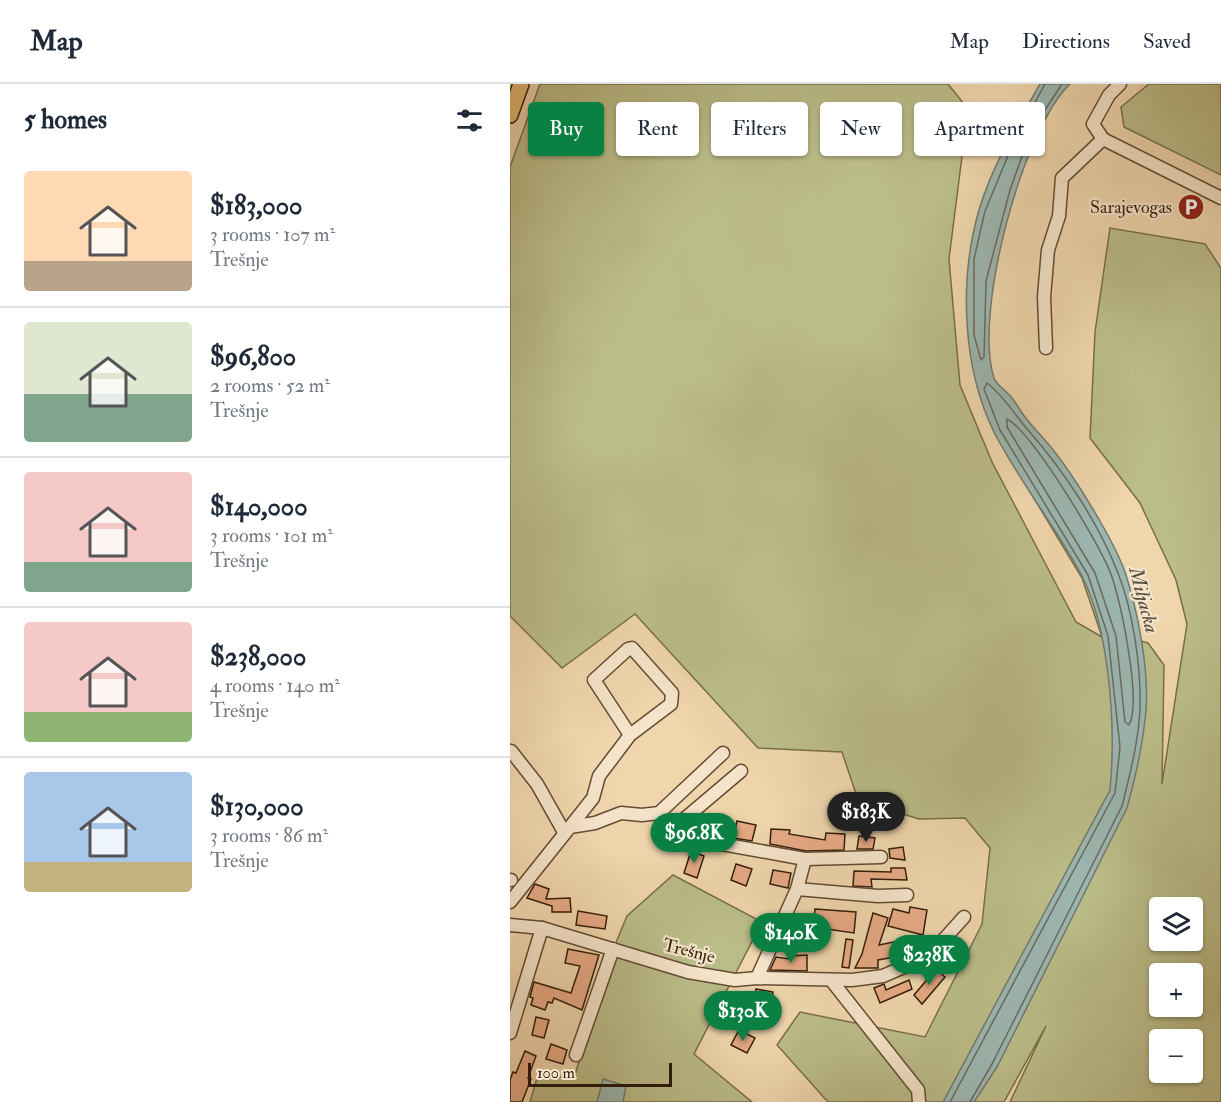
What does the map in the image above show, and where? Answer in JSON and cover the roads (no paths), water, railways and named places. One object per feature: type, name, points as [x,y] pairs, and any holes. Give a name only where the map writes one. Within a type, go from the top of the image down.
[{"type":"main road","points":[[510,115],[520,84]]},
{"type":"street","points":[[1120,84],[1109,95],[1093,124],[1103,139],[1221,198]]},
{"type":"street","points":[[1046,348],[1044,297],[1048,250],[1059,216],[1062,178],[1103,139]]},
{"type":"street","points":[[510,902],[593,798],[599,776],[630,735],[671,704],[672,693],[632,648],[628,649],[594,680],[630,735]]},
{"type":"street","points":[[511,751],[537,784],[567,829]]},
{"type":"street","points":[[567,829],[595,823],[621,813],[642,815],[658,813],[723,753]]},
{"type":"street","points":[[741,771],[682,821],[679,825],[680,834],[683,837],[805,859],[881,857]]},
{"type":"street","points":[[757,978],[797,889],[805,859]]},
{"type":"street","points":[[797,889],[878,896],[907,895]]},
{"type":"street","name":"Trešnje","points":[[510,925],[542,928],[688,972],[735,980],[757,978],[831,980],[883,976],[919,962],[937,950],[964,917]]},
{"type":"street","points":[[510,1033],[542,928]]},
{"type":"street","points":[[576,1055],[613,949]]},
{"type":"street","points":[[831,980],[918,1090],[919,1102]]},
{"type":"water","points":[[1040,84],[1070,84],[1052,107],[1045,121],[1045,102],[1030,102]]},
{"type":"water","points":[[1001,156],[1029,156],[1006,225],[996,269],[990,312],[989,349],[994,378],[1063,463],[1083,493],[1119,558],[1130,588],[1142,641],[1146,677],[1146,710],[1139,760],[1127,808],[997,1067],[974,1102],[943,1102],[1110,790],[1112,765],[1109,681],[1099,624],[1091,599],[1072,558],[994,432],[975,380],[967,322],[968,265],[979,210]]},
{"type":"water","points":[[603,1079],[626,1086],[623,1102],[597,1102]]},
{"type":"place","name":"Sarajevogas","points":[[1191,207]]},
{"type":"water label","name":"Miljacka","points":[[1144,600]]}]
